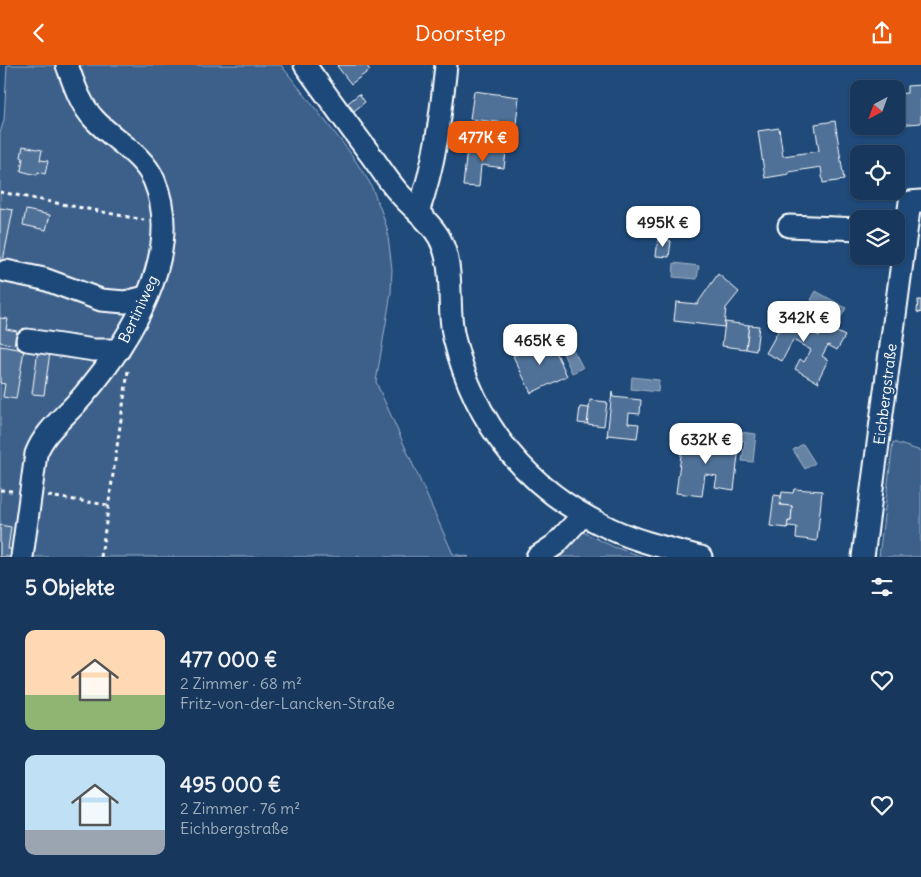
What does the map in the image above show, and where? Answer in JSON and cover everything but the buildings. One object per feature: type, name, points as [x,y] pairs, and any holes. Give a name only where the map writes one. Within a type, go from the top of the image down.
[{"type":"street","name":"Bertiniweg","points":[[22,557],[36,454],[42,440],[99,377],[124,356],[134,323],[146,297],[160,254],[164,224],[159,192],[145,163],[94,119],[83,105],[67,65]]},
{"type":"street","points":[[304,65],[398,192],[431,225],[440,238],[448,264],[452,330],[462,367],[478,406],[506,449],[523,468],[557,498],[583,515],[612,530],[701,557]]},
{"type":"street","points":[[418,213],[426,192],[439,130],[446,65]]},
{"type":"street","name":"Eichbergstraße","points":[[905,218],[910,202],[921,201]]},
{"type":"street","points":[[789,226],[850,229]]},
{"type":"street","name":"Eichbergstraße","points":[[864,557],[897,265]]},
{"type":"street","points":[[6,271],[44,279],[101,300],[125,302],[146,297]]},
{"type":"street","points":[[27,340],[124,356]]},
{"type":"street","points":[[537,557],[555,545],[583,515]]},
{"type":"path","points":[[0,192],[164,224]]},
{"type":"path","points":[[101,557],[109,505],[124,356]]},
{"type":"path","points":[[0,490],[109,505]]},
{"type":"shaded area","points":[[7,65],[281,65],[349,151],[370,183],[381,210],[387,228],[392,269],[391,293],[376,382],[453,554],[469,557],[0,557],[0,133],[4,120]]},
{"type":"shaded area","points":[[674,263],[699,266],[697,279],[673,277]]},
{"type":"shaded area","points":[[816,291],[846,308],[841,317],[811,300]]},
{"type":"shaded area","points":[[572,347],[583,368],[572,373],[562,351]]},
{"type":"shaded area","points":[[632,377],[659,380],[658,392],[631,389]]},
{"type":"shaded area","points":[[740,432],[756,434],[753,462],[742,461],[745,441],[739,440]]},
{"type":"shaded area","points":[[893,442],[921,451],[921,557],[879,557]]},
{"type":"shaded area","points":[[803,444],[815,463],[805,469],[793,450]]},
{"type":"shaded area","points":[[581,531],[614,547],[644,557],[554,557]]}]
